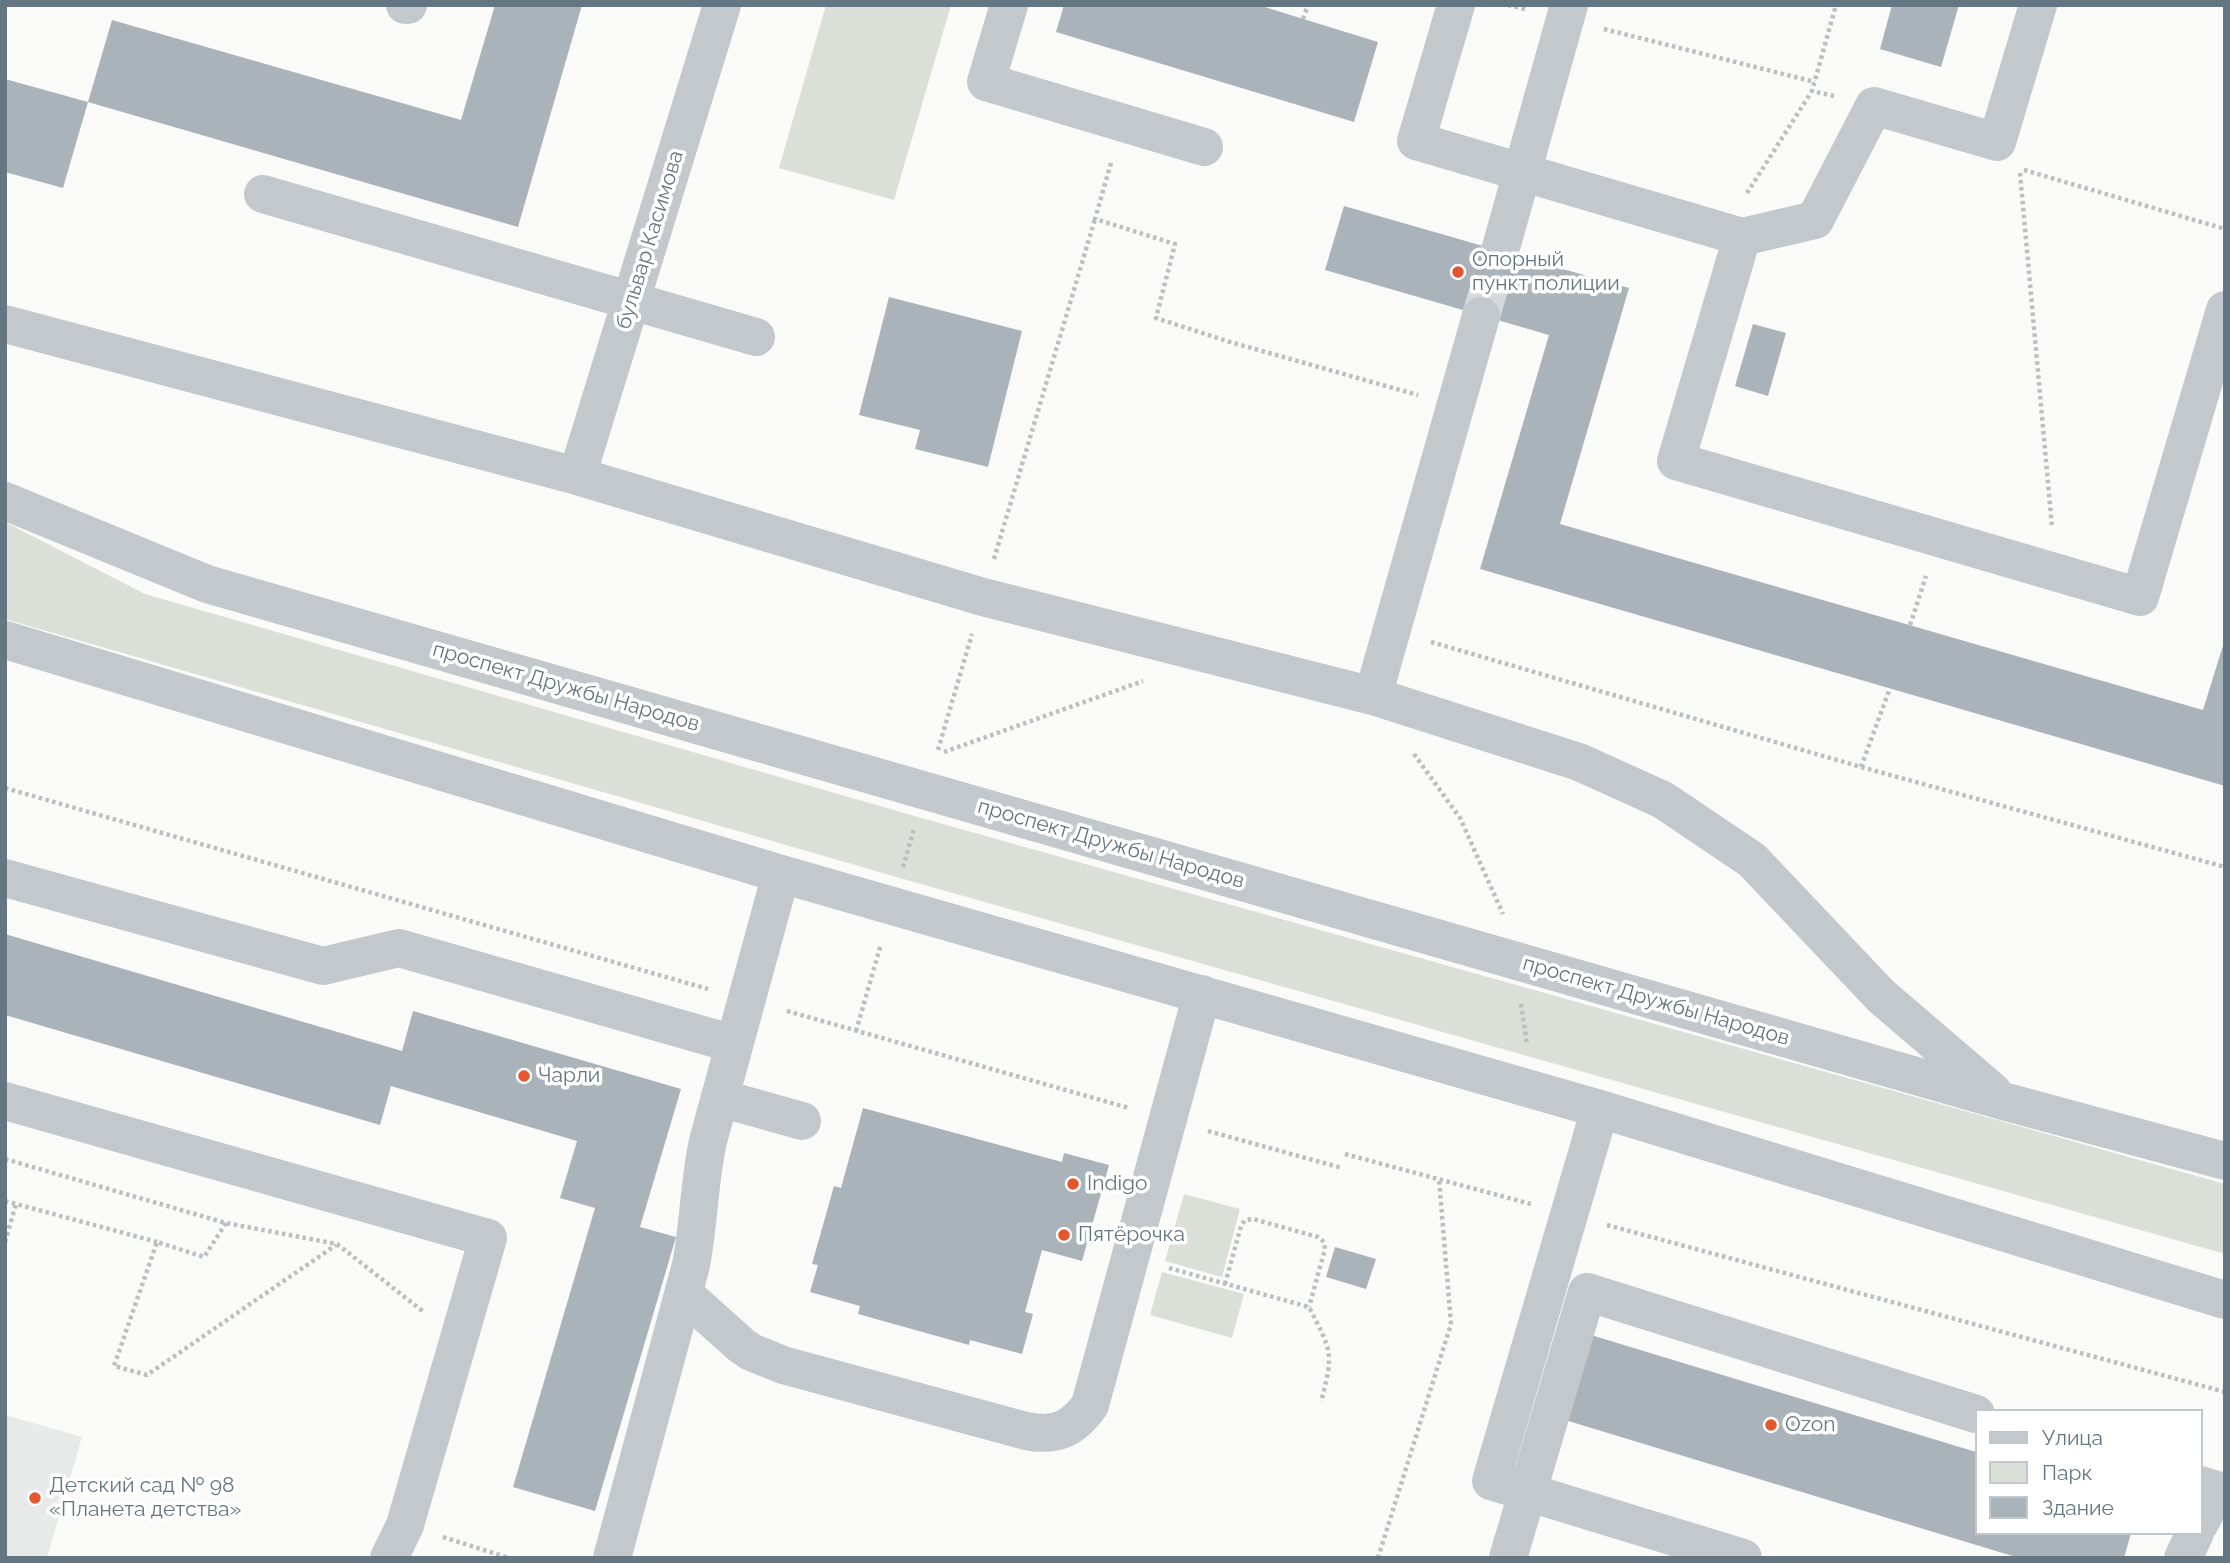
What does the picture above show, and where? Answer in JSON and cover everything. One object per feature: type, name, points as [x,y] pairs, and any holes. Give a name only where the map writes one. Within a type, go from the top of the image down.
[{"type":"street","name":"бульвар Касимова","points":[[577,476],[722,5]]},
{"type":"street","points":[[1009,5],[986,82],[1204,147]]},
{"type":"street","points":[[1456,5],[1416,141],[1732,234],[1815,220],[1874,106],[1997,142],[2038,5]]},
{"type":"street","points":[[1500,251],[1567,12]]},
{"type":"street","points":[[263,194],[756,337]]},
{"type":"street","points":[[1732,234],[1676,461],[2140,597],[2225,310]]},
{"type":"street","points":[[1373,696],[1481,316]]},
{"type":"street","points":[[5,324],[577,476],[983,597],[1373,696],[1579,762],[1662,800],[1752,860],[1881,996],[2003,1101]]},
{"type":"street","name":"проспект Дружбы Народов","points":[[5,501],[207,584],[2003,1101],[2225,1161]]},
{"type":"street","points":[[5,640],[780,874],[1600,1109],[2225,1300]]},
{"type":"street","points":[[612,1558],[684,1294],[695,1244],[704,1158],[780,874]]},
{"type":"street","points":[[5,878],[323,965],[399,948],[734,1044]]},
{"type":"street","points":[[684,1294],[741,1345],[765,1359],[1039,1434],[1055,1433],[1079,1420],[1090,1405],[1202,994]]},
{"type":"street","points":[[720,1098],[802,1121]]},
{"type":"street","points":[[5,1101],[488,1238],[397,1542]]},
{"type":"street","points":[[1600,1109],[1491,1481],[1743,1558]]},
{"type":"street","points":[[1508,1558],[1587,1292],[1974,1413]]},
{"type":"street","points":[[2202,1486],[2217,1490],[2202,1518]]},
{"type":"street","points":[[2183,1558],[2194,1535]]},
{"type":"path","points":[[1303,19],[1308,5]]},
{"type":"path","points":[[1508,5],[1567,12],[1815,82]]},
{"type":"path","points":[[1732,234],[1812,91],[1836,5]]},
{"type":"path","points":[[1812,91],[1874,106]]},
{"type":"path","points":[[1123,122],[936,755],[1151,678]]},
{"type":"path","points":[[2056,573],[2020,169],[2225,229]]},
{"type":"path","points":[[1095,219],[1175,244],[1156,318],[1230,342],[1456,406]]},
{"type":"path","points":[[1910,625],[1938,538]]},
{"type":"path","points":[[1391,631],[1861,767],[2225,867]]},
{"type":"path","points":[[1861,767],[1890,688]]},
{"type":"path","points":[[5,788],[1342,1168]]},
{"type":"path","points":[[900,878],[918,817]]},
{"type":"path","points":[[856,1031],[883,935]]},
{"type":"path","points":[[1345,1154],[2225,1392]]},
{"type":"path","points":[[5,1159],[226,1223],[337,1244],[459,1339]]},
{"type":"path","points":[[1378,1558],[1451,1324],[1439,1179]]},
{"type":"path","points":[[5,1201],[204,1256],[226,1223]]},
{"type":"path","points":[[5,1242],[16,1204]]},
{"type":"path","points":[[1225,1284],[1245,1220],[1253,1219],[1318,1237],[1324,1242],[1325,1249],[1309,1307],[1331,1355],[1321,1402]]},
{"type":"path","points":[[157,1242],[114,1366],[147,1375],[337,1244]]},
{"type":"path","points":[[1165,1267],[1309,1307]]},
{"type":"path","points":[[397,1542],[509,1558]]},
{"type":"shaded area","name":"Детский сад № 98 «Планета детства»","points":[[5,1415],[82,1437],[47,1558],[5,1558]]},
{"type":"green space","points":[[826,5],[951,5],[894,200],[779,168]]},
{"type":"green space","points":[[5,522],[145,594],[918,817],[2225,1184],[2225,1254],[900,878],[5,619]]},
{"type":"green space","points":[[1184,1194],[1240,1209],[1222,1277],[1165,1261]]},
{"type":"green space","points":[[1162,1272],[1244,1294],[1232,1338],[1150,1315]]},
{"type":"building","points":[[495,5],[582,5],[518,227],[88,102],[112,20],[461,120]]},
{"type":"building","points":[[1064,5],[1258,5],[1378,42],[1354,122],[1056,32]]},
{"type":"building","points":[[1892,5],[1959,5],[1941,67],[1880,49]]},
{"type":"building","points":[[5,79],[88,102],[63,188],[5,172]]},
{"type":"building","points":[[1344,206],[1629,288],[1560,524],[2203,710],[2225,639],[2225,786],[1480,569],[1549,335],[1325,270]]},
{"type":"building","points":[[889,297],[1022,331],[988,467],[915,449],[920,430],[859,415]]},
{"type":"building","points":[[1753,324],[1786,333],[1768,396],[1735,386]]},
{"type":"building","points":[[5,934],[402,1051],[413,1011],[681,1089],[640,1227],[676,1237],[595,1511],[513,1487],[595,1208],[560,1198],[577,1141],[391,1086],[380,1125],[5,1015]]},
{"type":"building","points":[[863,1108],[1062,1162],[1064,1153],[1109,1165],[1082,1261],[1042,1250],[1025,1312],[1033,1314],[1022,1354],[970,1340],[969,1345],[858,1314],[860,1306],[810,1292],[818,1265],[812,1264],[834,1186],[841,1188]]},
{"type":"building","points":[[1335,1247],[1376,1259],[1366,1289],[1326,1277]]},
{"type":"building","points":[[1591,1335],[1974,1451],[1974,1535],[2130,1535],[2124,1558],[2019,1558],[1565,1420]]},
{"type":"tunnel","points":[[1481,316],[1500,251]]},
{"type":"place","name":"Опорный пункт полиции","points":[[1458,272]]},
{"type":"place","name":"Чарли","points":[[524,1076]]},
{"type":"place","name":"Indigo","points":[[1073,1184]]},
{"type":"place","name":"Пятёрочка","points":[[1064,1235]]},
{"type":"place","name":"Ozon","points":[[1771,1425]]},
{"type":"place","name":"Детский сад № 98 «Планета детства»","points":[[35,1498]]}]
